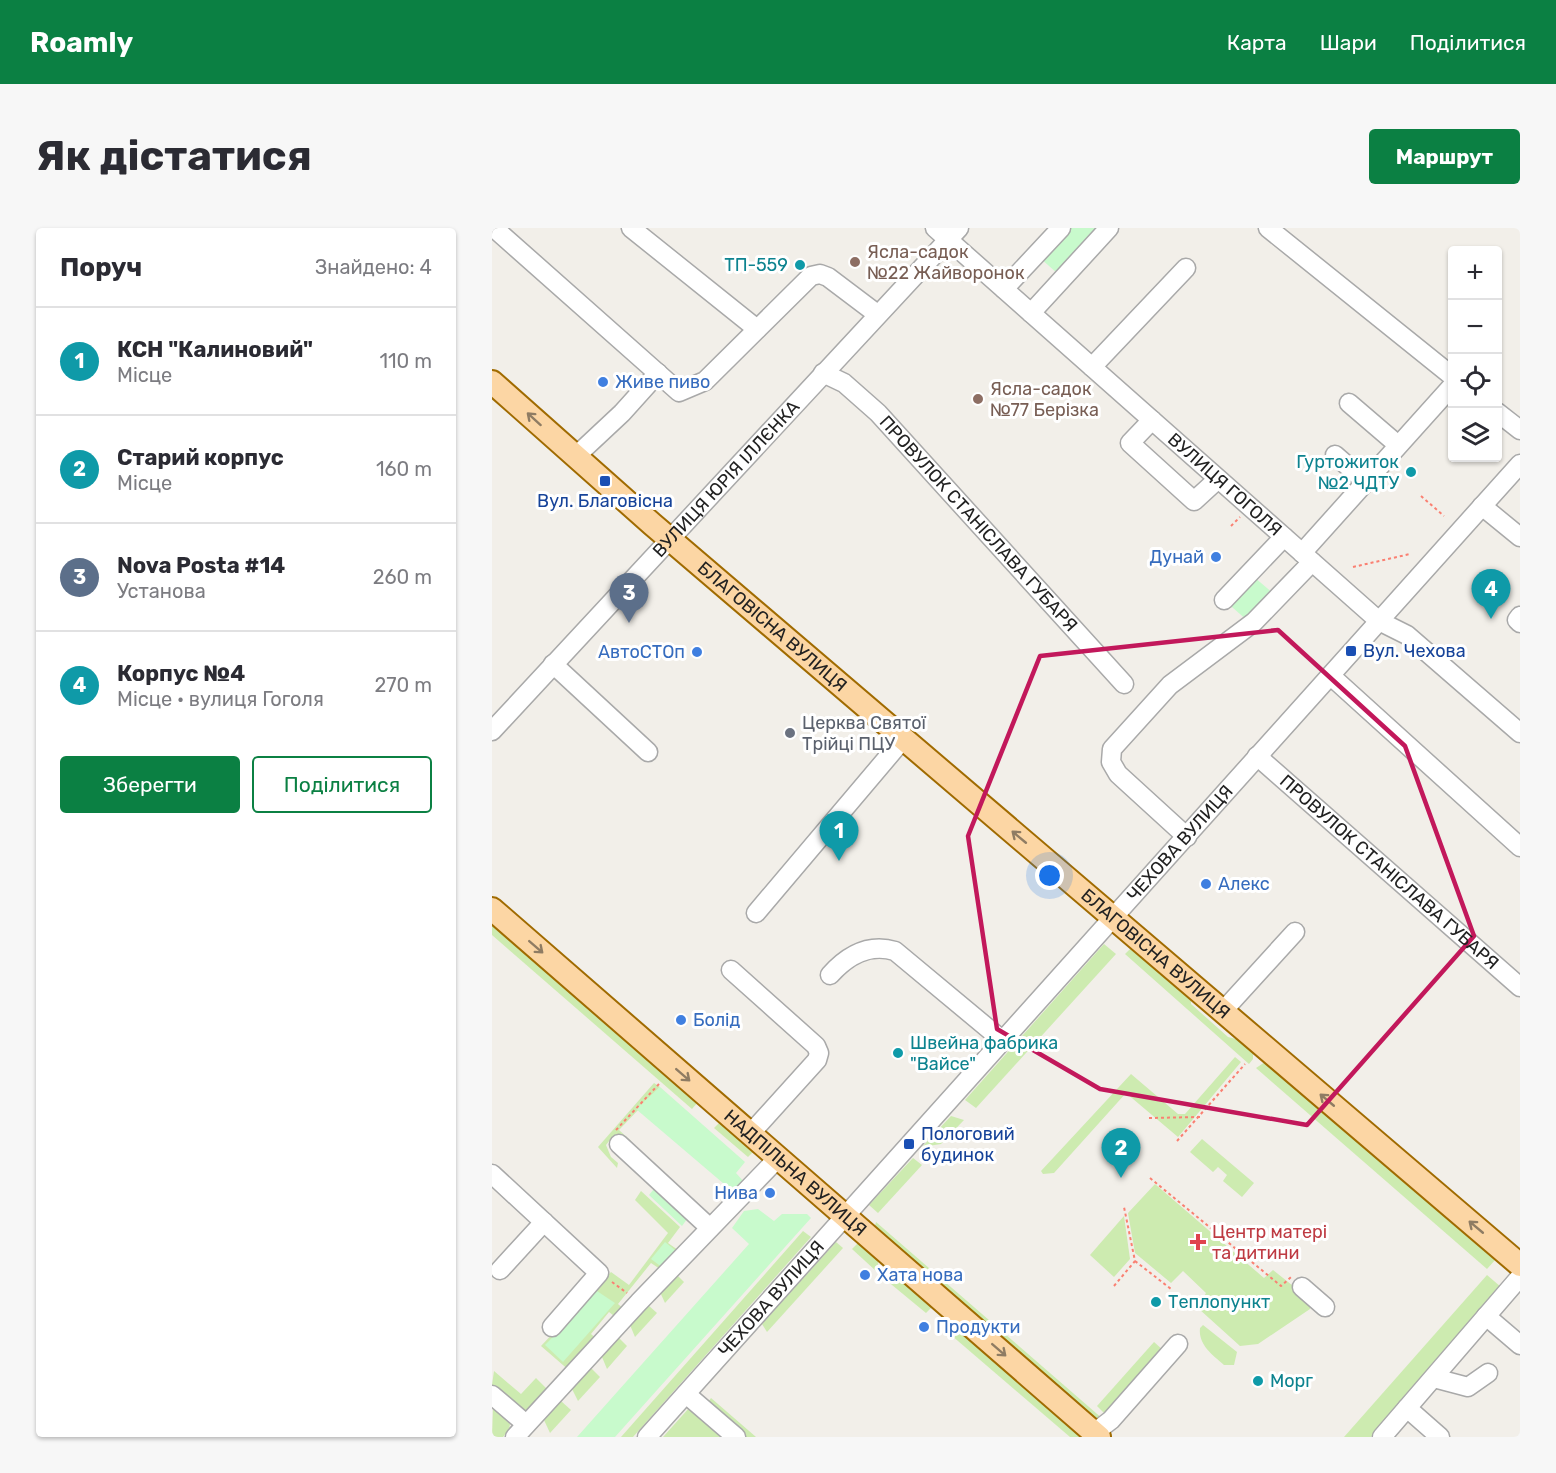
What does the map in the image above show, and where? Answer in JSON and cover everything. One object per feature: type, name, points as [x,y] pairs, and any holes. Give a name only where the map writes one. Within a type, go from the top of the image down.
[{"type":"main road","name":"БЛАГОВІСНА ВУЛИЦЯ","points":[[492,382],[669,538],[1520,1265]]},
{"type":"main road","name":"НАДПІЛЬНА ВУЛИЦЯ","points":[[492,909],[1097,1435]]},
{"type":"street","points":[[494,228],[679,392],[700,385],[815,274],[828,277],[877,314]]},
{"type":"street","points":[[631,228],[757,329]]},
{"type":"street","points":[[1004,290],[1061,228]]},
{"type":"street","points":[[1031,313],[1109,228]]},
{"type":"street","points":[[1268,228],[1448,373]]},
{"type":"street","name":"ВУЛИЦЯ ГОГОЛЯ","points":[[947,232],[1004,290],[1379,621],[1407,635],[1520,733]]},
{"type":"street","name":"ВУЛИЦЯ ЮРІЯ ІЛЛЄНКА","points":[[492,731],[877,314],[947,232]]},
{"type":"street","points":[[1092,367],[1186,268]]},
{"type":"street","points":[[576,456],[622,413],[658,373]]},
{"type":"street","name":"ПРОВУЛОК СТАНІСЛАВА ГУБАРЯ","points":[[823,373],[844,383],[878,413],[1124,684]]},
{"type":"street","points":[[1187,837],[1118,774],[1111,762],[1113,749],[1170,685],[1254,622],[1366,482],[1448,390]]},
{"type":"street","points":[[1349,403],[1398,446]]},
{"type":"street","points":[[1502,416],[1520,430]]},
{"type":"street","points":[[1152,420],[1130,443],[1194,501],[1218,478]]},
{"type":"street","points":[[1335,455],[1366,482]]},
{"type":"street","name":"ЧЕХОВА ВУЛИЦЯ","points":[[647,1437],[1520,464]]},
{"type":"street","points":[[1482,506],[1520,537]]},
{"type":"street","points":[[1224,600],[1284,537]]},
{"type":"street","points":[[1520,616],[1517,620],[1520,623]]},
{"type":"street","points":[[553,664],[648,752]]},
{"type":"street","points":[[1331,676],[1520,847]]},
{"type":"street","points":[[756,913],[904,738]]},
{"type":"street","name":"ПРОВУЛОК СТАНІСЛАВА ГУБАРЯ","points":[[1257,756],[1520,987]]},
{"type":"street","points":[[1223,1011],[1295,932]]},
{"type":"street","points":[[830,975],[853,954],[881,949],[895,951],[1002,1040]]},
{"type":"street","points":[[732,970],[816,1046],[819,1053],[817,1060],[751,1133]]},
{"type":"street","points":[[619,1144],[710,1228]]},
{"type":"street","points":[[492,1395],[520,1430],[778,1158]]},
{"type":"street","points":[[493,1176],[599,1273],[552,1327]]},
{"type":"street","points":[[500,1270],[544,1221]]},
{"type":"street","points":[[1382,1437],[1520,1277]]},
{"type":"street","points":[[1302,1287],[1325,1307]]},
{"type":"street","points":[[1486,1316],[1520,1345]]},
{"type":"street","points":[[1097,1435],[1179,1344]]},
{"type":"street","points":[[1434,1378],[1468,1387],[1488,1373]]},
{"type":"street","points":[[686,1394],[736,1437]]},
{"type":"street","points":[[1407,1408],[1440,1437]]},
{"type":"path","points":[[1421,496],[1444,516]]},
{"type":"path","points":[[1353,567],[1410,554]]},
{"type":"path","points":[[1177,1141],[1245,1064]]},
{"type":"path","points":[[619,1144],[613,1133],[659,1084]]},
{"type":"path","points":[[1149,1118],[1200,1117]]},
{"type":"path","points":[[1150,1178],[1281,1286],[1289,1276],[1302,1287]]},
{"type":"path","points":[[1124,1207],[1135,1261],[1171,1289]]},
{"type":"path","points":[[1114,1286],[1135,1261]]},
{"type":"path","points":[[599,1273],[639,1302]]},
{"type":"highlighted area","points":[[1278,630],[1405,746],[1474,936],[1307,1125],[1100,1089],[997,1029],[968,836],[1040,656]]},
{"type":"green space","points":[[1067,228],[1098,228],[1057,273],[1040,258]]},
{"type":"green space","points":[[1248,572],[1274,594],[1249,622],[1224,600]]},
{"type":"green space","points":[[492,922],[698,1102],[692,1109],[492,935]]},
{"type":"green space","points":[[1104,944],[1116,954],[976,1108],[965,1100]]},
{"type":"green space","points":[[1132,947],[1191,995],[1191,1004],[1228,1037],[1244,1041],[1253,1049],[1253,1059],[1249,1064],[1125,954]]},
{"type":"green space","points":[[1235,1057],[1241,1062],[1178,1137],[1126,1093],[1054,1173],[1043,1174],[1041,1171],[1131,1074],[1178,1114],[1185,1114]]},
{"type":"green space","points":[[1265,1062],[1496,1259],[1487,1269],[1256,1068]]},
{"type":"green space","points":[[654,1083],[660,1087],[619,1130],[631,1141],[628,1144],[613,1136],[606,1145],[611,1157],[618,1163],[617,1168],[598,1147]]},
{"type":"green space","points":[[660,1087],[745,1162],[736,1173],[744,1182],[737,1195],[636,1109]]},
{"type":"green space","points":[[951,1116],[964,1120],[941,1144],[922,1147]]},
{"type":"green space","points":[[721,1121],[754,1151],[748,1157],[714,1128]]},
{"type":"green space","points":[[1202,1139],[1254,1183],[1242,1197],[1223,1181],[1227,1175],[1218,1167],[1213,1172],[1190,1152]]},
{"type":"green space","points":[[913,1158],[922,1165],[878,1213],[869,1205]]},
{"type":"green space","points":[[1155,1184],[1264,1278],[1273,1270],[1312,1301],[1310,1309],[1258,1344],[1240,1346],[1199,1309],[1199,1304],[1206,1293],[1183,1271],[1171,1283],[1135,1253],[1128,1213]]},
{"type":"green space","points":[[654,1189],[687,1219],[682,1226],[649,1195]]},
{"type":"green space","points":[[641,1191],[680,1227],[668,1243],[678,1250],[663,1271],[651,1263],[618,1304],[626,1311],[618,1319],[609,1312],[591,1334],[599,1341],[571,1372],[541,1346],[611,1272],[629,1285],[668,1233],[635,1200]]},
{"type":"green space","points":[[758,1209],[774,1221],[782,1214],[807,1214],[811,1218],[615,1437],[577,1437],[749,1244],[732,1228],[744,1211]]},
{"type":"green space","points":[[1124,1216],[1130,1259],[1114,1277],[1090,1255]]},
{"type":"green space","points":[[876,1222],[1104,1420],[1100,1423],[875,1226]]},
{"type":"green space","points":[[803,1231],[811,1237],[633,1437],[621,1437]]},
{"type":"green space","points":[[665,1242],[676,1251],[663,1268],[651,1259]]},
{"type":"green space","points":[[836,1242],[843,1248],[767,1332],[762,1324]]},
{"type":"green space","points":[[859,1242],[879,1260],[876,1271],[852,1249]]},
{"type":"green space","points":[[890,1270],[932,1307],[926,1313],[886,1280]]},
{"type":"green space","points":[[675,1273],[684,1282],[665,1303],[660,1292]]},
{"type":"green space","points":[[1487,1275],[1501,1287],[1371,1437],[1344,1437]]},
{"type":"green space","points":[[597,1291],[615,1303],[563,1362],[545,1345]]},
{"type":"green space","points":[[648,1305],[657,1313],[635,1337],[630,1325]]},
{"type":"green space","points":[[949,1322],[1082,1437],[1070,1437],[944,1329]]},
{"type":"green space","points":[[1203,1325],[1237,1352],[1234,1365],[1224,1365],[1207,1349],[1200,1334],[1200,1328]]},
{"type":"green space","points":[[619,1338],[627,1346],[607,1369],[602,1357]]},
{"type":"green space","points":[[1154,1342],[1164,1351],[1104,1413],[1097,1406]]},
{"type":"green space","points":[[591,1368],[600,1377],[578,1401],[572,1389]]},
{"type":"green space","points":[[494,1371],[521,1394],[536,1378],[548,1390],[525,1414],[492,1385]]},
{"type":"green space","points":[[711,1398],[756,1437],[743,1437],[706,1405]]},
{"type":"green space","points":[[561,1401],[571,1410],[550,1433],[544,1420]]},
{"type":"green space","points":[[690,1407],[729,1437],[663,1437]]},
{"type":"green space","points":[[493,1408],[510,1424],[509,1430],[503,1437],[492,1437]]},
{"type":"place","name":"Ясла-садок №22 Жайворонок","points":[[855,262]]},
{"type":"place","name":"ТП-559","points":[[800,265]]},
{"type":"place","name":"Живе пиво","points":[[603,382]]},
{"type":"place","name":"Ясла-садок №77 Берізка","points":[[978,399]]},
{"type":"place","name":"Гуртожиток №2 ЧДТУ","points":[[1411,472]]},
{"type":"place","name":"Вул. Благовісна","points":[[605,481]]},
{"type":"place","name":"Дунай","points":[[1216,557]]},
{"type":"place","name":"Корпус №4","points":[[1491,619]]},
{"type":"place","name":"Nova Posta #14","points":[[629,623]]},
{"type":"place","name":"Вул. Чехова","points":[[1351,651]]},
{"type":"place","name":"АвтоСТОп","points":[[697,652]]},
{"type":"place","name":"Церква Святої Трійці ПЦУ","points":[[790,733]]},
{"type":"place","name":"КСН \"Калиновий\"","points":[[839,861]]},
{"type":"place","name":"Алекс","points":[[1206,884]]},
{"type":"place","name":"Болід","points":[[681,1020]]},
{"type":"place","name":"Швейна фабрика \"Вайсе\"","points":[[898,1053]]},
{"type":"place","name":"Пологовий будинок","points":[[909,1144]]},
{"type":"place","name":"Старий корпус","points":[[1121,1178]]},
{"type":"place","name":"Нива","points":[[770,1193]]},
{"type":"place","name":"Центр матері та дитини","points":[[1198,1242]]},
{"type":"place","name":"Хата нова","points":[[865,1275]]},
{"type":"place","name":"Теплопункт","points":[[1156,1302]]},
{"type":"place","name":"Продукти","points":[[924,1327]]},
{"type":"place","name":"Морг","points":[[1258,1381]]}]
